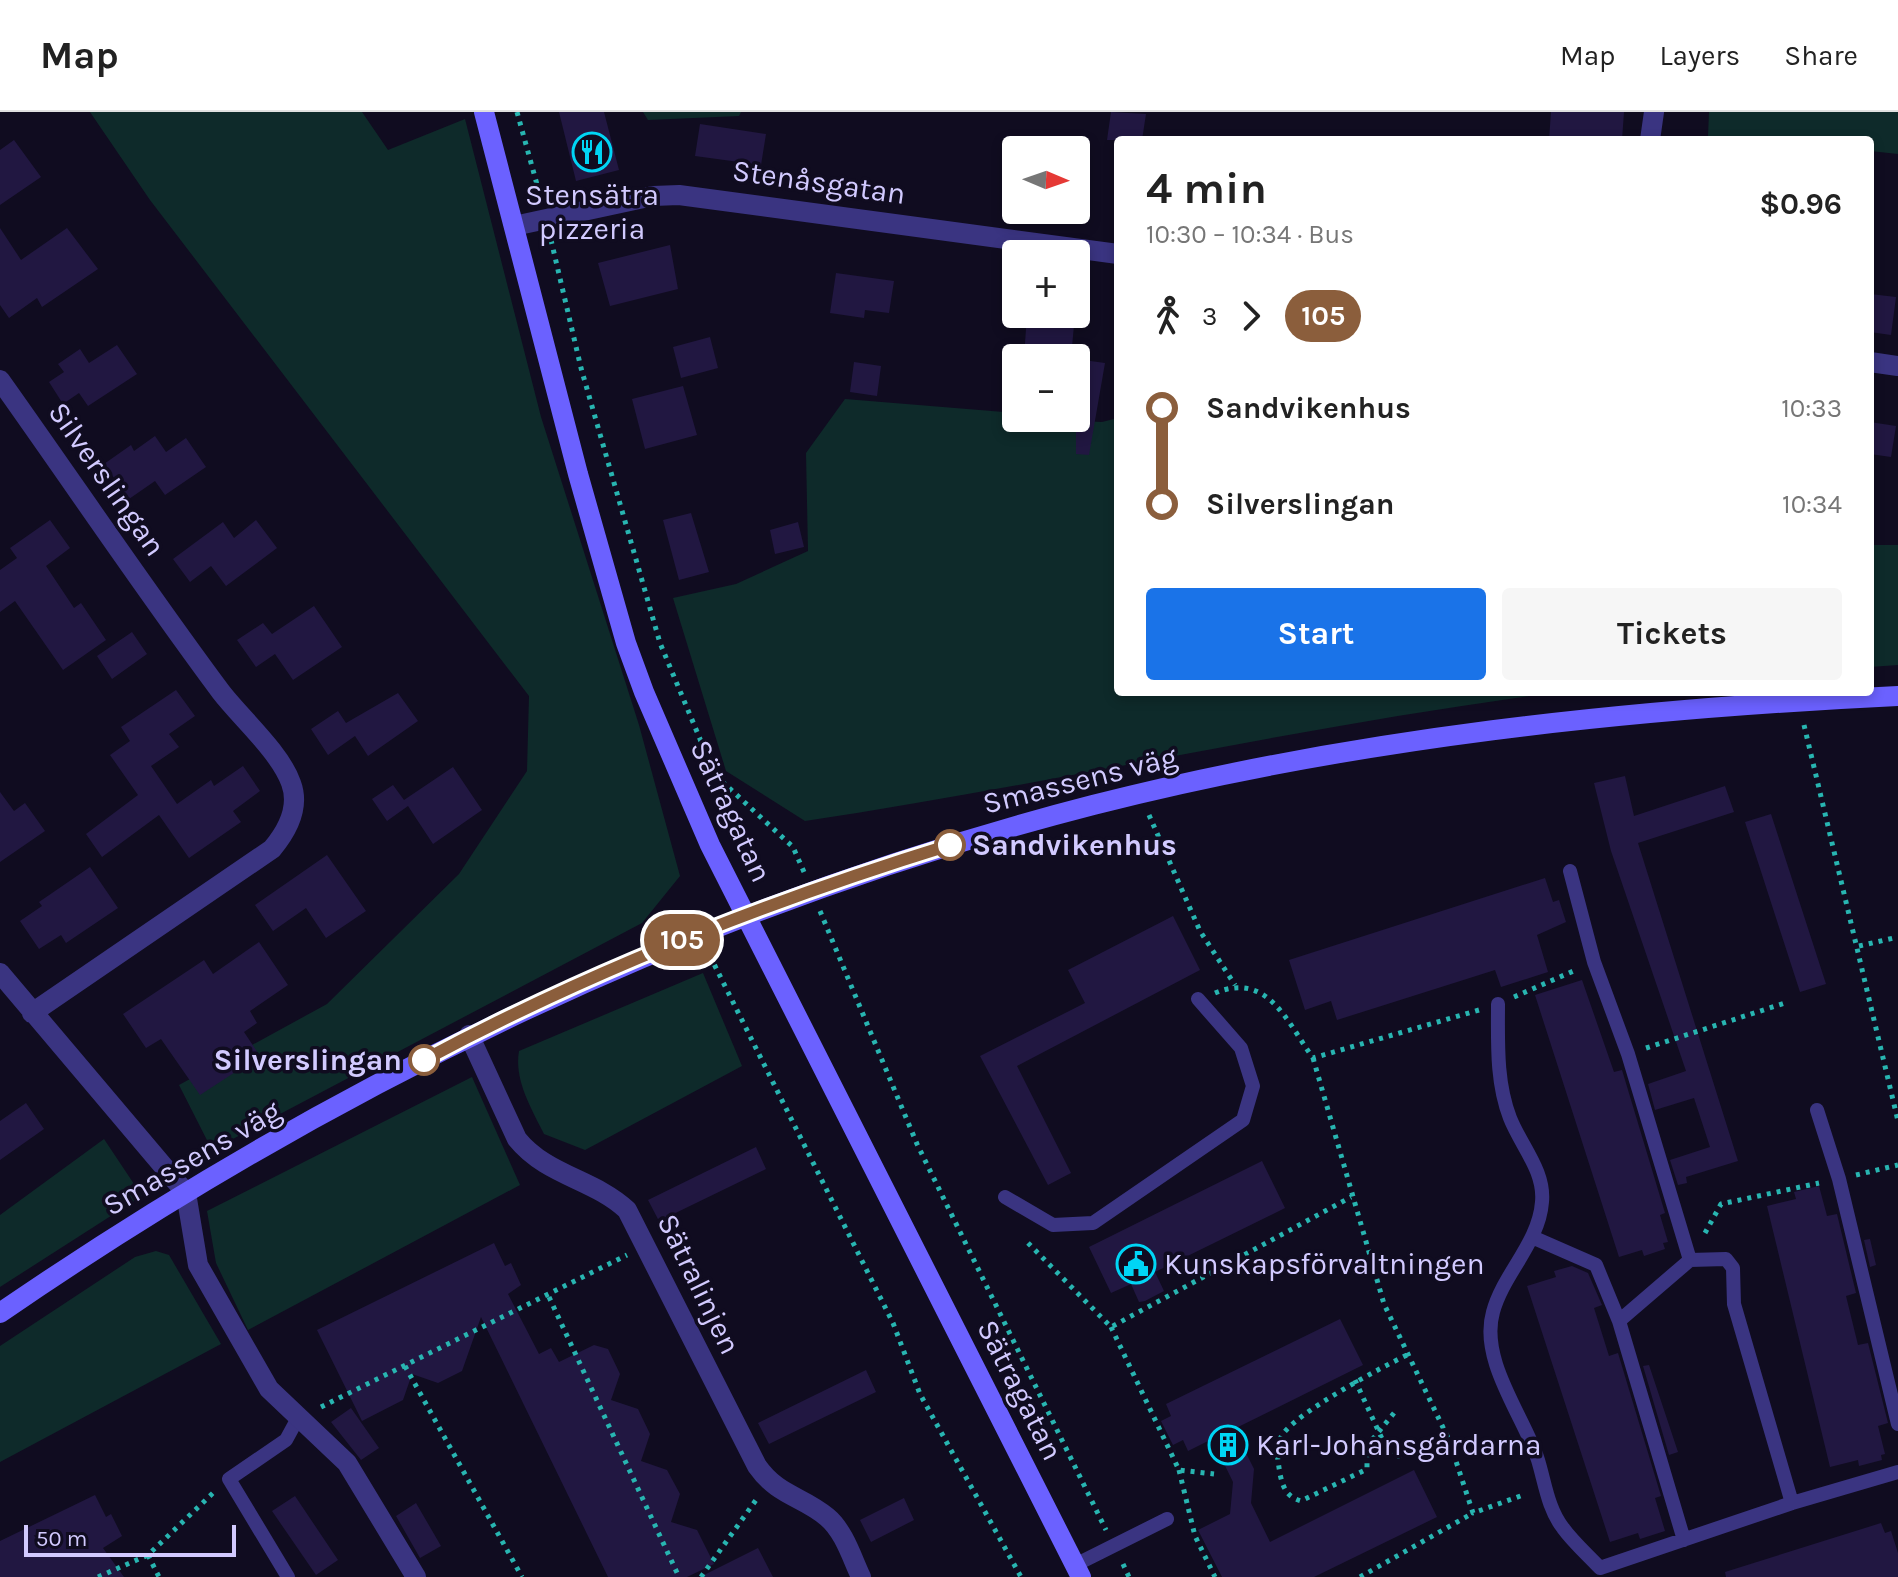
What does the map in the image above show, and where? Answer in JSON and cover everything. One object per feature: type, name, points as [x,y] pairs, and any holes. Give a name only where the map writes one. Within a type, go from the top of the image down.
[{"type":"street","name":"Sätragatan","points":[[484,112],[626,643],[710,845],[1078,1571]]},
{"type":"street","points":[[1651,136],[1654,112]]},
{"type":"street","name":"Stenåsgatan","points":[[514,226],[653,196],[679,195],[1114,253]]},
{"type":"street","points":[[1874,363],[1898,366]]},
{"type":"street","name":"Silverslingan","points":[[0,380],[221,692],[279,763],[291,783],[294,801],[284,835],[272,849],[32,1013]]},
{"type":"street","name":"Smassens väg","points":[[0,1313],[186,1193],[469,1035],[700,933],[812,891],[984,835],[1144,794],[1408,741],[1553,722],[1798,701],[1898,696]]},
{"type":"street","points":[[0,973],[186,1193],[198,1265],[269,1389],[347,1463],[416,1577]]},
{"type":"street","name":"Sätralinjen","points":[[469,1035],[508,1120],[529,1153],[541,1163],[614,1198],[627,1210],[648,1244],[729,1414],[769,1483],[826,1517],[838,1530],[861,1577]]},
{"type":"lane","points":[[1570,871],[1594,962],[1628,1054],[1690,1260]]},
{"type":"lane","points":[[1005,1197],[1053,1225],[1093,1223],[1243,1120],[1253,1086],[1241,1048],[1198,999]]},
{"type":"lane","points":[[1498,1004],[1500,1079],[1510,1118],[1540,1177],[1542,1202],[1532,1237],[1493,1312],[1491,1333],[1507,1398],[1538,1458],[1544,1487],[1562,1527],[1600,1568],[1792,1503],[1898,1472]]},
{"type":"lane","points":[[1817,1110],[1839,1179],[1898,1424]]},
{"type":"lane","points":[[1532,1237],[1596,1265],[1619,1321],[1684,1540]]},
{"type":"lane","points":[[1619,1321],[1690,1260],[1726,1259],[1733,1268],[1734,1304],[1792,1503]]},
{"type":"lane","points":[[288,1577],[229,1479],[286,1440],[298,1418]]},
{"type":"lane","points":[[1078,1571],[1114,1547],[1167,1519]]},
{"type":"path","points":[[517,112],[581,368],[660,643],[715,775],[793,847],[917,1144],[1129,1577]]},
{"type":"path","points":[[1798,701],[1859,946],[1898,1121]]},
{"type":"path","points":[[1144,794],[1150,819],[1200,931],[1223,961],[1235,985]]},
{"type":"path","points":[[700,933],[893,1323],[920,1394],[1021,1577]]},
{"type":"path","points":[[1859,946],[1898,937]]},
{"type":"path","points":[[1313,1058],[1498,1004],[1594,962]]},
{"type":"path","points":[[1198,999],[1235,985],[1268,994],[1313,1058],[1384,1304],[1449,1440],[1473,1513]]},
{"type":"path","points":[[1628,1054],[1785,1003]]},
{"type":"path","points":[[1690,1260],[1721,1204],[1898,1165]]},
{"type":"path","points":[[1111,1327],[1351,1197]]},
{"type":"path","points":[[1028,1243],[1111,1327],[1179,1470],[1195,1536],[1215,1577]]},
{"type":"path","points":[[298,1418],[549,1297],[648,1244]]},
{"type":"path","points":[[549,1297],[679,1577]]},
{"type":"path","points":[[1394,1413],[1367,1446],[1367,1469],[1338,1486],[1301,1501],[1291,1498],[1282,1485],[1276,1453],[1282,1434],[1355,1380],[1407,1355]]},
{"type":"path","points":[[405,1366],[522,1577]]},
{"type":"path","points":[[1355,1380],[1389,1454],[1395,1457],[1449,1440]]},
{"type":"path","points":[[1179,1470],[1214,1474]]},
{"type":"path","points":[[98,1577],[148,1555],[229,1479]]},
{"type":"path","points":[[701,1577],[731,1529],[769,1483]]},
{"type":"path","points":[[1360,1577],[1473,1513],[1544,1487]]},
{"type":"path","points":[[148,1555],[159,1577]]},
{"type":"green space","points":[[90,112],[362,112],[388,150],[465,119],[541,417],[639,725],[680,876],[642,923],[212,1150],[179,1085],[327,1004],[459,874],[527,771],[529,696],[150,200]]},
{"type":"green space","points":[[643,112],[741,112],[739,116],[648,120]]},
{"type":"green space","points":[[1709,112],[1898,112],[1898,154],[1874,151],[1874,136],[1708,136]]},
{"type":"green space","points":[[845,399],[1002,412],[1002,432],[1090,432],[1090,421],[1114,419],[1114,696],[1530,696],[1276,737],[805,821],[726,771],[673,598],[736,584],[808,551],[806,453]]},
{"type":"green space","points":[[1874,545],[1898,545],[1898,665],[1874,667]]},
{"type":"green space","points":[[703,973],[742,1066],[585,1150],[544,1134],[521,1083],[519,1051]]},
{"type":"green space","points":[[472,1077],[520,1185],[248,1330],[216,1263],[207,1211]]},
{"type":"green space","points":[[104,1139],[142,1196],[0,1287],[0,1215]]},
{"type":"green space","points":[[156,1251],[169,1255],[221,1344],[0,1462],[0,1346],[135,1257]]},
{"type":"building","name":"Stensätra pizzeria","points":[[559,112],[604,112],[619,170],[576,181]]},
{"type":"building","points":[[1111,112],[1146,114],[1143,136],[1114,136],[1114,140],[1107,140]]},
{"type":"building","points":[[1551,112],[1624,112],[1622,136],[1549,136]]},
{"type":"building","points":[[700,124],[766,134],[761,165],[695,156]]},
{"type":"building","points":[[14,140],[41,177],[0,205],[0,150]]},
{"type":"building","points":[[0,228],[21,260],[67,228],[98,269],[42,307],[37,298],[9,318],[0,305]]},
{"type":"building","points":[[670,245],[678,289],[610,306],[598,263]]},
{"type":"building","points":[[836,273],[894,281],[889,313],[865,310],[864,318],[830,313]]},
{"type":"building","points":[[1874,294],[1896,297],[1891,335],[1874,333]]},
{"type":"building","points":[[1026,328],[1074,328],[1072,344],[1025,344]]},
{"type":"building","points":[[710,337],[718,368],[681,378],[673,347]]},
{"type":"building","points":[[117,345],[137,374],[88,406],[79,393],[63,404],[49,382],[64,372],[58,364],[80,349],[89,363]]},
{"type":"building","points":[[1090,361],[1105,363],[1089,455],[1076,454],[1076,432],[1090,432]]},
{"type":"building","points":[[854,362],[881,366],[877,396],[850,392]]},
{"type":"building","points":[[683,386],[697,435],[645,449],[632,399]]},
{"type":"building","points":[[1874,423],[1896,426],[1891,457],[1874,455]]},
{"type":"building","points":[[155,436],[166,452],[186,438],[206,467],[165,495],[155,481],[129,499],[104,464],[131,445],[134,451]]},
{"type":"building","points":[[691,513],[709,572],[679,580],[663,520]]},
{"type":"building","points":[[50,520],[70,548],[46,566],[74,608],[81,603],[106,640],[63,670],[15,601],[0,612],[0,570],[17,558],[10,548]]},
{"type":"building","points":[[256,520],[277,548],[226,586],[211,566],[190,582],[173,559],[223,522],[234,538]]},
{"type":"building","points":[[798,522],[804,547],[775,554],[770,530]]},
{"type":"building","points":[[314,606],[342,647],[293,680],[275,654],[256,667],[237,640],[263,623],[272,634]]},
{"type":"building","points":[[132,632],[147,654],[112,679],[97,656]]},
{"type":"building","points":[[176,690],[195,716],[169,734],[179,747],[151,766],[177,804],[211,780],[214,786],[243,766],[260,791],[233,811],[241,822],[189,858],[159,815],[102,857],[86,834],[138,795],[110,755],[130,741],[121,727]]},
{"type":"building","points":[[398,693],[418,721],[368,756],[355,736],[328,755],[311,729],[338,711],[346,723]]},
{"type":"building","points":[[453,767],[482,810],[433,844],[408,806],[387,821],[372,799],[393,785],[404,800]]},
{"type":"building","points":[[1625,776],[1634,816],[1725,786],[1734,812],[1638,843],[1738,1161],[1686,1177],[1687,1183],[1678,1185],[1670,1160],[1710,1147],[1694,1098],[1655,1110],[1648,1084],[1686,1071],[1611,851],[1594,783]]},
{"type":"building","points":[[0,792],[14,811],[25,803],[45,831],[0,862]]},
{"type":"building","points":[[1771,814],[1826,984],[1800,992],[1745,822]]},
{"type":"building","points":[[327,855],[366,911],[326,938],[306,908],[273,931],[255,905]]},
{"type":"building","points":[[90,867],[118,908],[66,943],[61,935],[39,949],[20,921],[42,906],[39,902]]},
{"type":"building","points":[[1545,878],[1553,902],[1559,900],[1566,922],[1537,935],[1548,972],[1501,987],[1495,970],[1337,1020],[1331,1001],[1305,1010],[1289,960]]},
{"type":"building","points":[[1173,916],[1200,970],[1017,1066],[1071,1173],[1048,1185],[980,1056],[1085,1003],[1068,970]]},
{"type":"building","points":[[259,942],[288,985],[250,1011],[257,1023],[244,1032],[260,1056],[200,1095],[161,1039],[146,1048],[123,1014],[204,960],[213,974]]},
{"type":"building","points":[[1582,980],[1614,1072],[1622,1070],[1665,1213],[1660,1215],[1668,1242],[1663,1243],[1665,1249],[1644,1256],[1642,1250],[1619,1257],[1535,995]]},
{"type":"building","points":[[26,1103],[44,1129],[0,1160],[0,1121]]},
{"type":"building","points":[[756,1147],[766,1169],[659,1221],[648,1200]]},
{"type":"building","points":[[1262,1161],[1285,1208],[1155,1272],[1164,1291],[1145,1301],[1139,1302],[1131,1284],[1111,1293],[1089,1247]]},
{"type":"building","points":[[1819,1186],[1827,1216],[1837,1214],[1856,1293],[1846,1296],[1858,1345],[1868,1343],[1888,1423],[1878,1426],[1885,1454],[1881,1455],[1882,1460],[1859,1466],[1858,1460],[1830,1467],[1767,1206],[1796,1199],[1794,1192]]},
{"type":"building","points":[[1870,1239],[1876,1265],[1870,1267],[1864,1240]]},
{"type":"building","points":[[494,1243],[505,1266],[511,1263],[521,1285],[508,1294],[539,1354],[551,1348],[559,1362],[594,1345],[608,1349],[620,1374],[611,1400],[638,1409],[650,1434],[641,1461],[667,1470],[680,1494],[671,1522],[697,1530],[714,1564],[687,1577],[608,1577],[481,1317],[462,1371],[438,1383],[412,1374],[403,1400],[362,1421],[317,1330]]},
{"type":"building","points":[[1572,1266],[1588,1273],[1602,1305],[1594,1308],[1609,1356],[1618,1353],[1661,1496],[1655,1498],[1665,1531],[1640,1539],[1638,1533],[1610,1542],[1527,1286],[1556,1277],[1554,1271]]},
{"type":"building","name":"Karl-Johansgårdarna","points":[[1340,1319],[1363,1365],[1234,1429],[1254,1469],[1251,1503],[1270,1542],[1414,1470],[1437,1517],[1314,1577],[1222,1577],[1198,1530],[1230,1514],[1233,1482],[1212,1439],[1188,1451],[1183,1440],[1173,1445],[1161,1421],[1171,1416],[1166,1404]]},
{"type":"building","points":[[1649,1365],[1678,1452],[1669,1455],[1643,1366]]},
{"type":"building","points":[[866,1370],[876,1392],[769,1444],[758,1423]]},
{"type":"building","points":[[351,1408],[379,1448],[361,1460],[331,1422]]},
{"type":"building","points":[[95,1495],[106,1517],[111,1514],[122,1536],[103,1548],[124,1577],[0,1577],[0,1541]]},
{"type":"building","points":[[295,1496],[338,1560],[316,1575],[272,1511]]},
{"type":"building","points":[[904,1498],[914,1520],[871,1542],[860,1520]]},
{"type":"building","points":[[416,1503],[441,1546],[420,1558],[396,1516]]},
{"type":"building","points":[[1881,1523],[1885,1533],[1891,1531],[1898,1553],[1898,1577],[1726,1577],[1725,1572]]},
{"type":"building","points":[[758,1548],[773,1577],[700,1577]]},
{"type":"bus line","name":"105","points":[[424,1060],[469,1035],[637,958],[812,891],[950,845]]},
{"type":"place","name":"Stensätra pizzeria","points":[[592,152]]},
{"type":"place","name":"Sandvikenhus","points":[[950,845]]},
{"type":"place","name":"Silverslingan","points":[[424,1060]]},
{"type":"place","name":"Kunskapsförvaltningen","points":[[1136,1264]]},
{"type":"place","name":"Karl-Johansgårdarna","points":[[1228,1445]]}]
